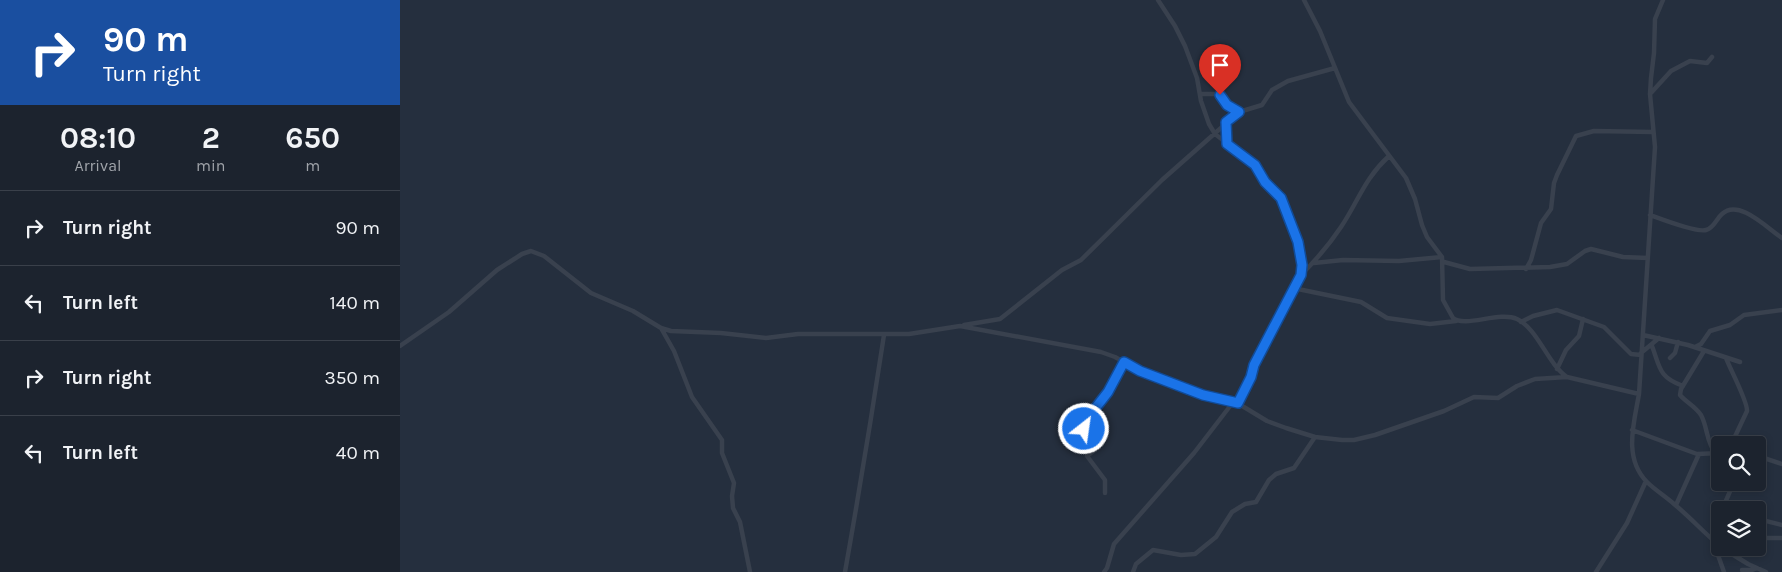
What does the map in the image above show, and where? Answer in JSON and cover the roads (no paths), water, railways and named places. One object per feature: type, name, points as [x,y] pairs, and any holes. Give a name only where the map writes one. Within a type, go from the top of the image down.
[{"type":"street","points":[[1158,0],[1184,44],[1197,78],[1209,124],[1215,134],[1255,165],[1265,182],[1281,198],[1298,242],[1302,265],[1301,275]]},
{"type":"street","points":[[1304,0],[1318,26],[1349,102],[1406,178],[1427,237],[1443,259],[1443,300],[1456,321]]},
{"type":"street","points":[[1663,0],[1655,19],[1650,94],[1655,147],[1639,394],[1632,430],[1633,461],[1637,471],[1646,481],[1676,505],[1711,538]]},
{"type":"street","points":[[1650,94],[1671,71],[1692,60],[1707,63],[1712,57]]},
{"type":"street","points":[[400,346],[449,312],[508,263],[531,251],[544,256],[591,293],[633,311],[661,328],[766,338],[798,334],[884,335],[915,334],[1000,319],[1062,270],[1081,260],[1143,197],[1239,112],[1262,105],[1272,90],[1288,81],[1336,68]]},
{"type":"street","points":[[1200,94],[1219,94],[1227,105],[1239,112]]},
{"type":"street","points":[[1226,122],[1227,144]]},
{"type":"street","points":[[1526,269],[1531,260],[1542,223],[1551,209],[1557,175],[1576,136],[1594,131],[1653,132]]},
{"type":"street","points":[[1112,572],[1106,570],[1114,544],[1236,402],[1251,377],[1254,365],[1301,275],[1314,263],[1342,225],[1373,171],[1389,156]]},
{"type":"street","points":[[1650,215],[1701,231],[1712,227],[1727,210],[1744,211],[1782,238]]},
{"type":"street","points":[[1314,263],[1342,260],[1399,261],[1443,259],[1470,269],[1526,269],[1567,264],[1591,249],[1623,257],[1648,258]]},
{"type":"street","points":[[1294,288],[1361,302],[1387,318],[1430,324],[1504,316],[1514,318],[1521,322],[1557,368],[1567,377]]},
{"type":"street","points":[[1521,322],[1554,310],[1583,318],[1604,327],[1631,354],[1641,354],[1660,338]]},
{"type":"street","points":[[1695,347],[1701,344],[1710,331],[1730,326],[1744,315],[1782,310]]},
{"type":"street","points":[[1557,368],[1566,350],[1579,336],[1583,318]]},
{"type":"street","points":[[960,326],[1094,350],[1116,357],[1140,371],[1203,395],[1236,402],[1267,421],[1298,433],[1342,440],[1367,438],[1444,411],[1474,397],[1498,398],[1526,382],[1550,377],[1567,377],[1639,394]]},
{"type":"street","points":[[661,328],[674,351],[692,397],[722,440],[722,453],[734,483],[733,508],[740,522],[750,572]]},
{"type":"street","points":[[1643,334],[1678,342],[1740,362]]},
{"type":"street","points":[[845,572],[855,527],[863,460],[884,335]]},
{"type":"street","points":[[1670,358],[1678,342]]},
{"type":"street","points":[[1652,346],[1660,371],[1671,382],[1683,386]]},
{"type":"street","points":[[1704,351],[1683,386],[1680,395],[1694,406],[1701,416],[1707,438],[1711,444]]},
{"type":"street","points":[[1726,358],[1736,384],[1748,404],[1747,411],[1735,436]]},
{"type":"street","points":[[1105,493],[1106,480],[1087,456],[1100,444],[1083,427],[1108,392],[1124,362]]},
{"type":"street","points":[[1632,430],[1699,454],[1711,454]]},
{"type":"street","points":[[1133,572],[1136,564],[1153,550],[1182,555],[1193,554],[1209,544],[1220,532],[1232,512],[1246,504],[1256,502],[1269,480],[1276,474],[1294,468],[1315,436]]},
{"type":"street","points":[[1676,505],[1699,454]]},
{"type":"street","points":[[1766,459],[1782,464]]},
{"type":"street","points":[[1596,572],[1627,523],[1646,481]]},
{"type":"street","points":[[1766,521],[1782,525]]},
{"type":"street","points":[[1766,538],[1782,538]]},
{"type":"street","points":[[1721,556],[1724,572]]},
{"type":"street","points":[[1735,556],[1766,572]]},
{"type":"street","points":[[1744,562],[1741,571],[1757,568]]}]
